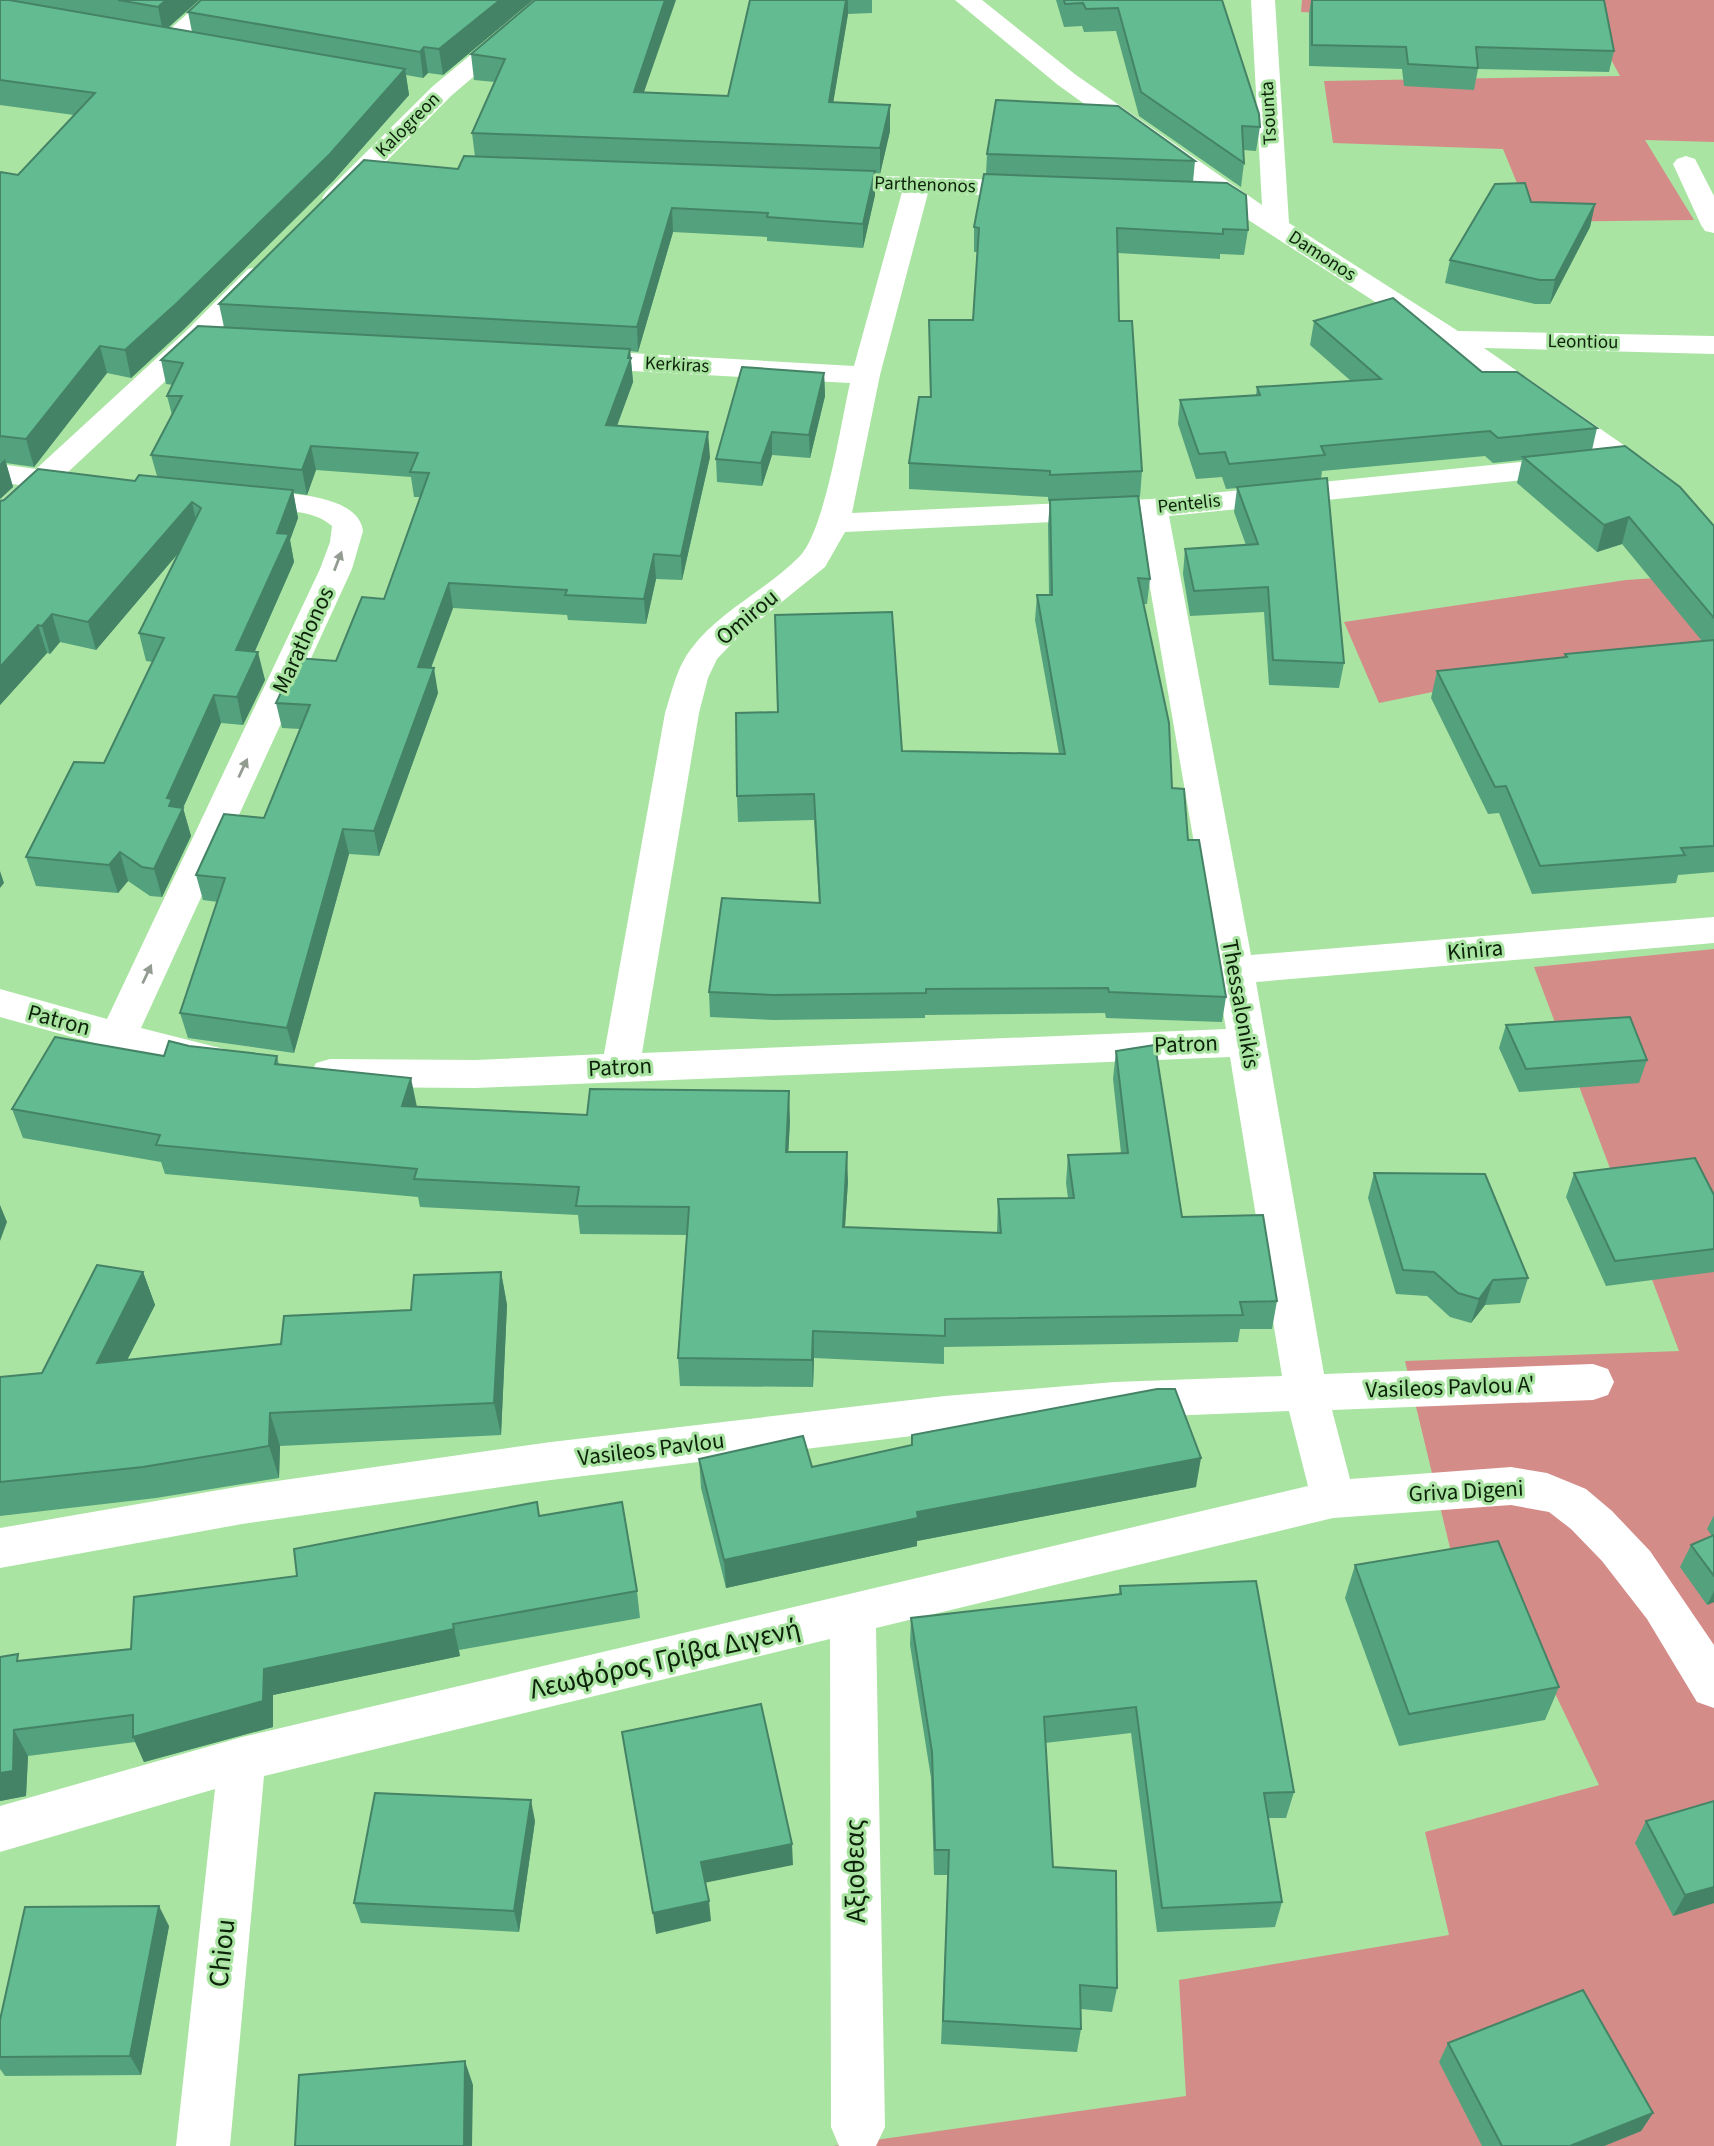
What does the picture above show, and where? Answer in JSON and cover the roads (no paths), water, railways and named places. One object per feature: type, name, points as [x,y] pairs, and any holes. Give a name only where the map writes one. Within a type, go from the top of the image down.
[{"type":"street","points":[[171,41],[217,0]]},
{"type":"street","name":"Kalogreon","points":[[320,214],[442,91],[551,0]]},
{"type":"street","name":"Damonos","points":[[967,0],[1067,80],[1231,197],[1452,339],[1676,494]]},
{"type":"street","name":"Tsounta","points":[[1263,0],[1276,226]]},
{"type":"street","points":[[144,37],[198,46]]},
{"type":"street","points":[[414,86],[442,91]]},
{"type":"street","points":[[1686,164],[1714,225]]},
{"type":"street","points":[[368,166],[395,167]]},
{"type":"street","name":"Parthenonos","points":[[794,181],[1054,190]]},
{"type":"street","name":"Omirou","points":[[621,1066],[682,713],[692,678],[703,655],[725,632],[814,560],[834,523],[866,375],[917,185]]},
{"type":"street","points":[[1190,195],[1231,197]]},
{"type":"street","points":[[0,519],[195,338],[272,262]]},
{"type":"street","points":[[195,338],[236,341]]},
{"type":"street","name":"Leontiou","points":[[1452,339],[1714,345]]},
{"type":"street","name":"Kerkiras","points":[[551,358],[866,375]]},
{"type":"street","name":"Pentelis","points":[[834,523],[1152,508],[1626,461]]},
{"type":"street","points":[[0,473],[106,486]]},
{"type":"street","name":"Marathonos","points":[[118,1036],[336,569],[347,538],[346,525],[338,513],[323,508],[209,496]]},
{"type":"street","name":"Thessalonikis","points":[[1152,508],[1236,970],[1306,1392],[1333,1499]]},
{"type":"street","name":"Kinira","points":[[1236,970],[1714,930]]},
{"type":"street","name":"Patron","points":[[0,1003],[198,1058],[249,1065]]},
{"type":"street","name":"Patron","points":[[302,1071],[377,1076],[476,1074],[1248,1042]]},
{"type":"street","name":"Vasileos Pavlou A'","points":[[1306,1392],[1593,1382]]},
{"type":"street","name":"Vasileos Pavlou","points":[[0,1548],[242,1505],[551,1461],[773,1434],[945,1414],[1115,1400],[1306,1392]]},
{"type":"street","name":"Griva Digeni","points":[[1333,1499],[1511,1486],[1538,1488],[1560,1496],[1586,1514],[1629,1556],[1663,1602],[1714,1687]]},
{"type":"street","name":"Λεωφόρος Γρίβα Διγενή","points":[[0,1829],[242,1759],[1333,1499]]},
{"type":"street","name":"Αξιοθεας","points":[[853,1614],[858,2127]]},
{"type":"street","name":"Chiou","points":[[202,2146],[242,1759]]}]
